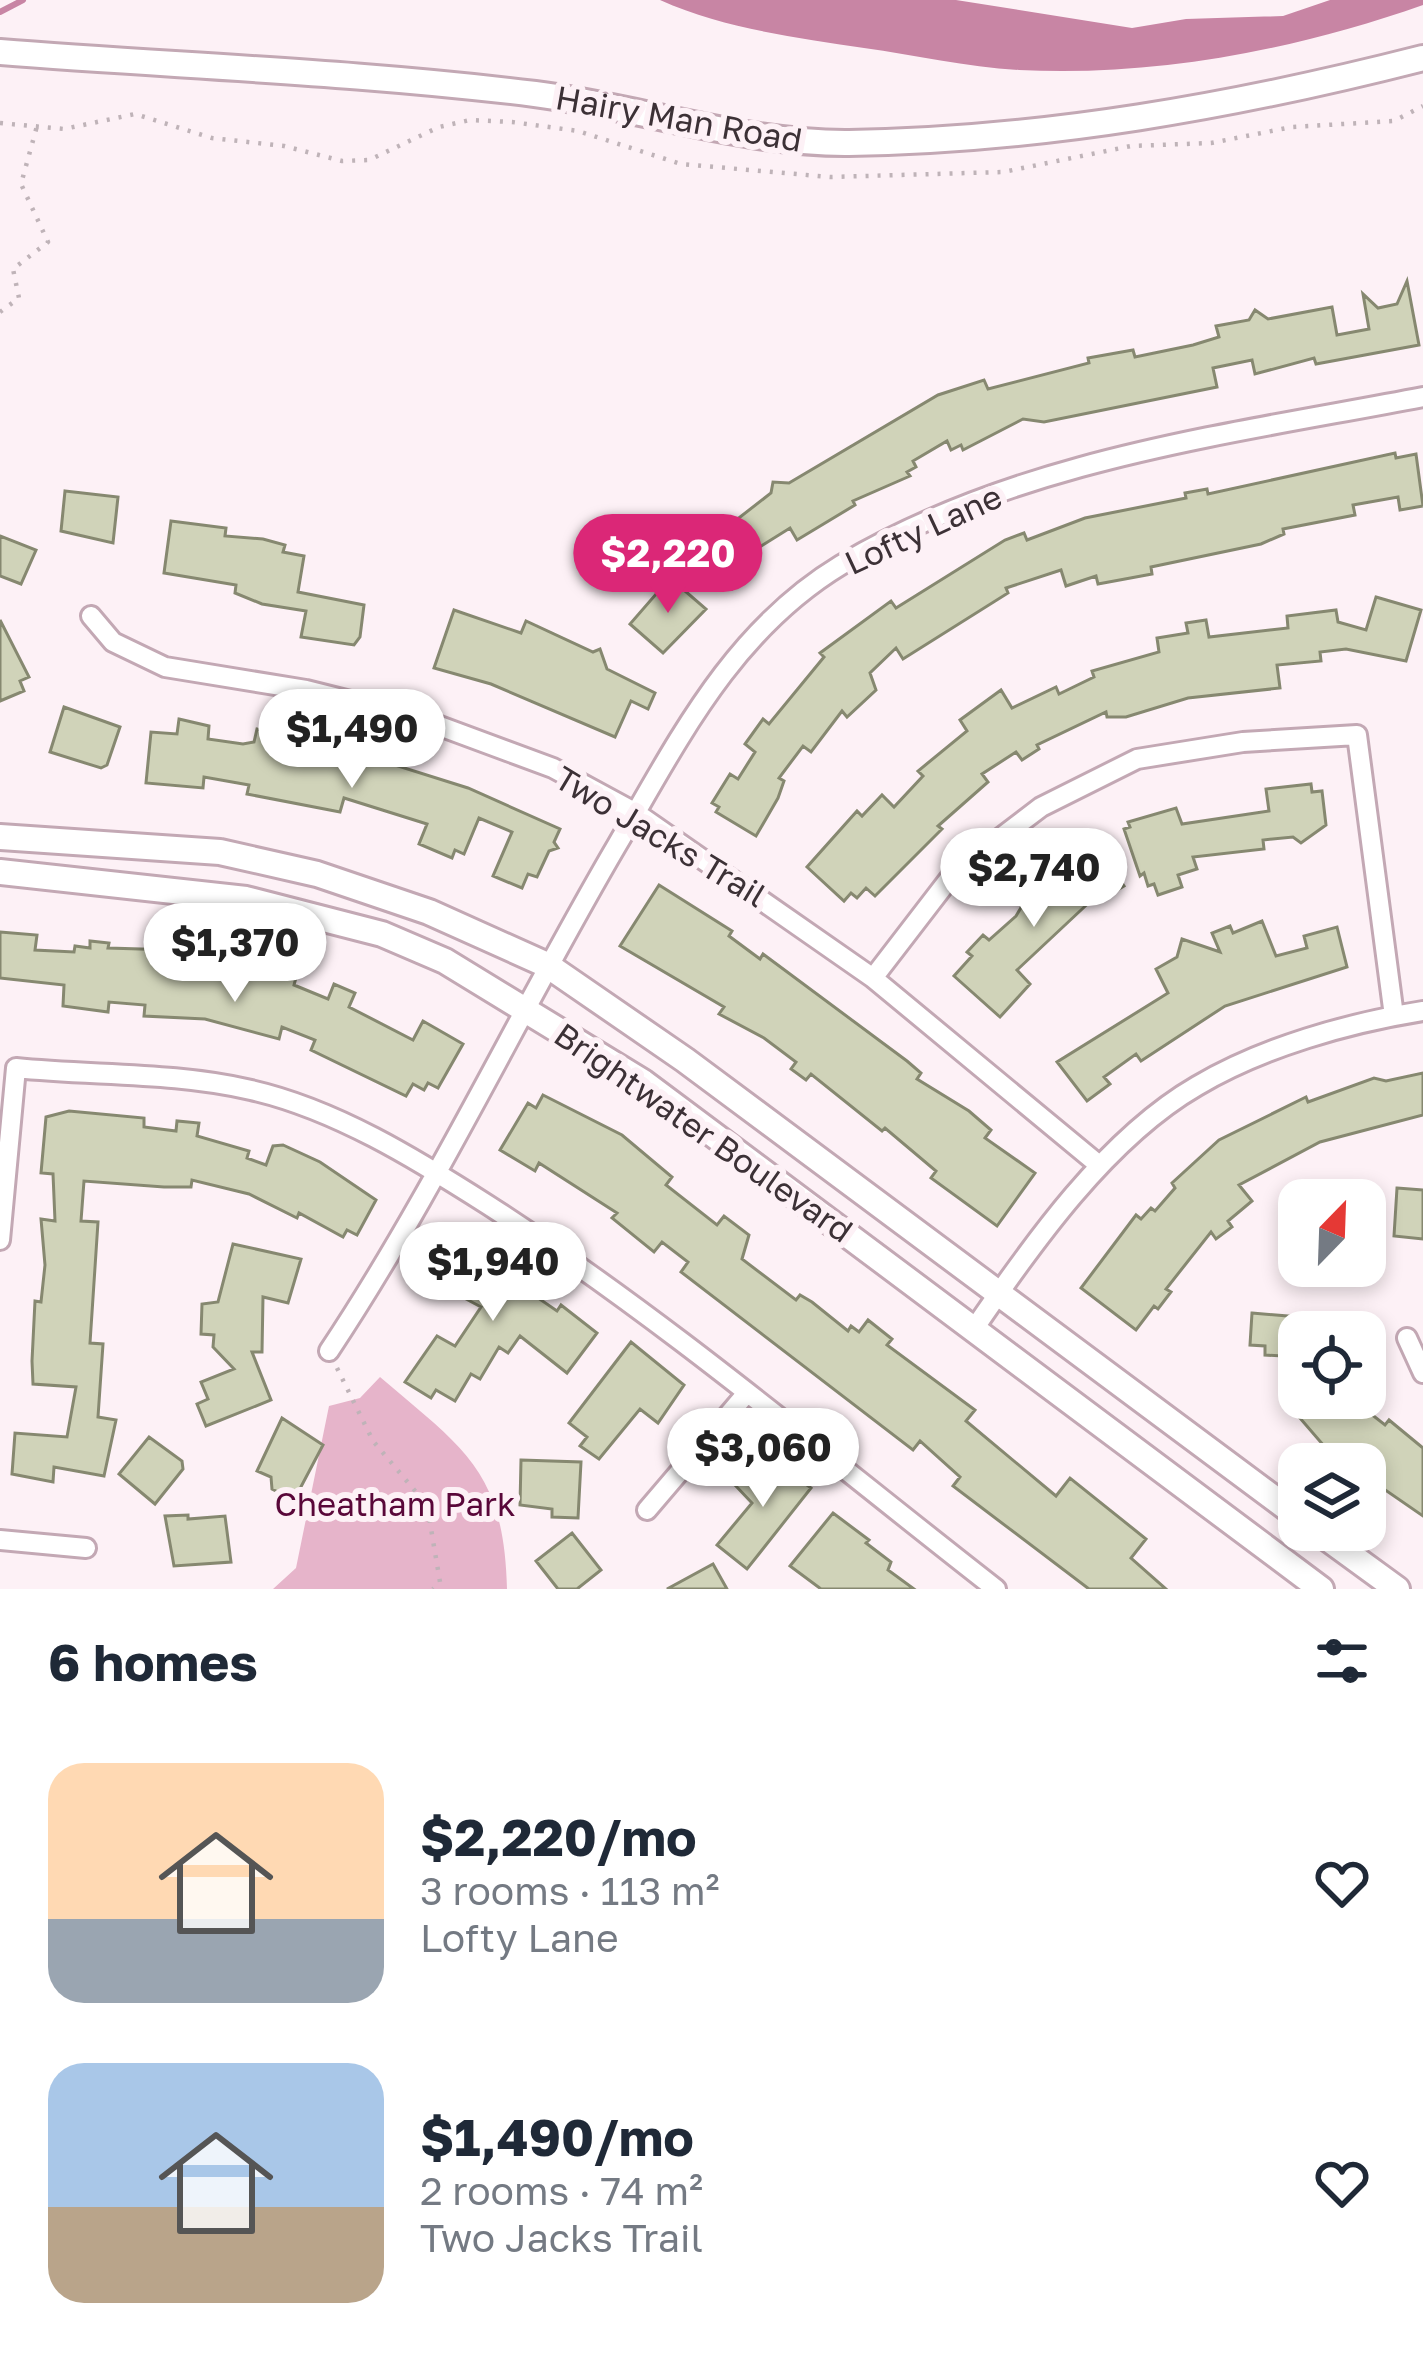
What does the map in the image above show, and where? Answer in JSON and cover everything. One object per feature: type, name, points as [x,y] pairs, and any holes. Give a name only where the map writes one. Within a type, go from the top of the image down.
[{"type":"street","name":"Hairy Man Road","points":[[0,52],[473,86],[777,138],[849,143],[1128,122],[1220,107],[1423,58]]},
{"type":"street","name":"Lofty Lane","points":[[329,1351],[547,964],[731,657],[786,605],[841,565],[936,518],[1052,472],[1423,397]]},
{"type":"street","name":"Two Jacks Trail","points":[[91,616],[113,642],[165,667],[306,689],[418,718],[553,768],[636,813],[873,978],[1100,1165]]},
{"type":"street","points":[[873,978],[953,874],[1041,807],[1137,758],[1243,742],[1357,735],[1394,1016]]},
{"type":"street","points":[[0,825],[38,839]]},
{"type":"street","name":"Brightwater Boulevard","points":[[0,837],[220,852],[317,874],[429,912],[547,964],[686,1060],[1278,1501]]},
{"type":"street","name":"Brightwater Boulevard","points":[[0,872],[246,899],[382,934],[524,1005],[643,1082],[1321,1589]]},
{"type":"street","points":[[974,1329],[1100,1165],[1196,1086],[1315,1036],[1423,1011]]},
{"type":"street","points":[[0,1240],[16,1067],[168,1077],[253,1090],[324,1114],[434,1171],[566,1256],[996,1589]]},
{"type":"street","points":[[1407,1338],[1423,1373]]},
{"type":"street","points":[[647,1510],[746,1394]]},
{"type":"street","points":[[0,1540],[86,1547]]},
{"type":"street","points":[[1341,1551],[1380,1584]]},
{"type":"path","points":[[0,312],[19,298],[13,269],[48,242],[21,184],[37,127]]},
{"type":"path","points":[[329,1351],[374,1442],[427,1505],[440,1582],[433,1589]]},
{"type":"green space","name":"Cheatham Park","points":[[380,1377],[474,1465],[498,1516],[507,1589],[273,1589],[296,1568],[329,1406],[360,1398]]},
{"type":"shaded area","points":[[660,0],[956,0],[1132,28],[1186,19],[1283,16],[1330,0],[1423,0],[1423,5],[1325,35],[1224,57],[1070,71],[980,66],[786,36],[709,18]]},
{"type":"building","points":[[1407,281],[1419,345],[1316,364],[1314,358],[1255,374],[1252,360],[1213,368],[1217,387],[1044,422],[1023,419],[963,450],[961,445],[951,450],[947,441],[913,461],[916,467],[907,472],[910,476],[853,501],[855,505],[797,540],[790,528],[755,550],[745,563],[750,569],[743,574],[746,578],[732,589],[726,589],[695,552],[771,493],[773,482],[789,483],[938,395],[984,380],[988,389],[1089,363],[1088,358],[1133,350],[1135,357],[1193,345],[1219,337],[1216,326],[1249,320],[1255,310],[1268,319],[1332,307],[1337,335],[1369,329],[1363,294],[1378,308],[1397,304]]},
{"type":"building","points":[[1395,453],[1396,458],[1416,454],[1423,506],[1400,510],[1398,497],[1353,505],[1355,515],[1283,529],[1284,534],[1261,544],[1151,567],[1152,574],[1098,584],[1096,576],[1066,586],[1061,570],[1006,588],[1008,593],[903,659],[896,648],[870,673],[876,690],[847,717],[842,711],[811,752],[803,746],[779,778],[784,781],[778,798],[756,836],[716,812],[719,807],[712,803],[730,774],[738,779],[755,752],[745,744],[763,719],[769,724],[824,657],[820,653],[891,601],[896,608],[1005,540],[1024,533],[1027,540],[1085,518],[1186,498],[1185,493],[1207,489],[1208,494]]},
{"type":"building","points":[[65,491],[118,497],[113,543],[61,531]]},
{"type":"building","points":[[171,521],[226,528],[225,536],[263,539],[285,545],[283,552],[304,556],[298,592],[364,605],[360,637],[354,645],[301,637],[306,611],[262,604],[235,593],[236,585],[164,573]]},
{"type":"building","points":[[0,536],[36,550],[21,584],[0,576]]},
{"type":"building","points":[[670,578],[706,609],[663,653],[630,624]]},
{"type":"building","points":[[1376,597],[1421,610],[1406,661],[1346,649],[1320,652],[1321,661],[1277,665],[1280,688],[1188,698],[1126,717],[1107,717],[1106,712],[1037,745],[1039,749],[1022,760],[1016,752],[982,774],[988,782],[938,826],[942,829],[875,896],[866,888],[857,898],[851,893],[844,901],[807,867],[857,811],[862,816],[882,795],[894,807],[923,776],[918,771],[967,731],[960,720],[1001,690],[1012,708],[1056,687],[1059,694],[1094,677],[1092,671],[1159,652],[1157,638],[1188,633],[1186,623],[1206,620],[1209,637],[1288,628],[1287,616],[1336,610],[1338,622],[1366,630]]},
{"type":"building","points":[[454,610],[521,633],[526,621],[593,652],[600,649],[607,669],[655,693],[648,709],[631,701],[615,737],[491,684],[434,668]]},
{"type":"building","points":[[0,620],[29,677],[20,681],[24,691],[0,701]]},
{"type":"building","points":[[64,707],[120,727],[107,765],[101,768],[50,752]]},
{"type":"building","points":[[179,719],[209,726],[208,739],[243,744],[254,742],[257,729],[273,732],[271,744],[321,757],[325,743],[468,788],[560,829],[554,842],[558,848],[549,851],[537,877],[528,874],[522,888],[493,876],[512,832],[479,818],[464,854],[455,850],[452,858],[419,844],[427,824],[344,798],[340,812],[247,794],[249,785],[204,777],[203,788],[146,783],[151,732],[177,734]]},
{"type":"building","points":[[1311,784],[1312,792],[1322,791],[1326,825],[1301,843],[1293,837],[1263,840],[1264,849],[1193,857],[1197,869],[1178,875],[1182,887],[1158,895],[1154,884],[1148,886],[1144,873],[1140,876],[1124,829],[1130,827],[1128,822],[1176,808],[1182,824],[1269,811],[1266,789]]},
{"type":"building","points":[[1099,847],[1124,886],[1099,901],[1096,896],[1017,970],[1030,984],[1000,1017],[954,976],[972,956],[967,952],[983,935],[989,940],[1016,916],[1025,901],[1018,893],[1035,878],[1043,887]]},
{"type":"building","points":[[659,885],[732,931],[729,936],[760,959],[763,954],[907,1061],[921,1073],[917,1079],[969,1111],[991,1130],[985,1138],[1035,1173],[997,1226],[931,1178],[936,1171],[885,1128],[882,1131],[811,1074],[806,1080],[791,1069],[796,1062],[764,1038],[719,1014],[724,1007],[620,946]]},
{"type":"building","points":[[1262,921],[1276,956],[1307,948],[1304,936],[1337,927],[1347,967],[1225,1006],[1141,1061],[1136,1054],[1104,1077],[1110,1084],[1087,1101],[1057,1062],[1168,993],[1156,969],[1177,957],[1182,939],[1220,952],[1212,933],[1230,926],[1233,933]]},
{"type":"building","points":[[0,932],[37,935],[35,950],[74,952],[75,946],[90,948],[90,941],[109,943],[108,948],[173,950],[172,959],[265,972],[268,962],[298,970],[294,985],[328,999],[334,984],[355,993],[349,1007],[413,1040],[423,1021],[463,1044],[438,1088],[428,1083],[424,1090],[413,1084],[406,1096],[311,1050],[315,1040],[282,1027],[279,1039],[205,1019],[144,1016],[145,1005],[109,1002],[108,1012],[63,1006],[64,985],[0,978]]},
{"type":"building","points":[[1423,1073],[1423,1115],[1320,1142],[1239,1185],[1252,1201],[1228,1221],[1232,1227],[1216,1239],[1211,1232],[1166,1289],[1171,1292],[1158,1309],[1154,1306],[1136,1330],[1081,1288],[1136,1215],[1141,1219],[1151,1208],[1155,1211],[1175,1188],[1172,1183],[1219,1140],[1306,1097],[1308,1102],[1374,1078],[1386,1081]]},
{"type":"building","points":[[543,1095],[622,1135],[672,1177],[666,1185],[717,1225],[724,1216],[749,1235],[742,1259],[796,1300],[800,1295],[812,1302],[848,1331],[851,1326],[859,1332],[868,1320],[892,1339],[887,1345],[975,1410],[966,1421],[1056,1496],[1070,1478],[1146,1539],[1131,1558],[1166,1589],[1089,1589],[953,1486],[960,1477],[920,1441],[913,1450],[681,1272],[688,1262],[662,1242],[654,1252],[612,1218],[617,1213],[539,1163],[535,1171],[500,1150],[528,1103],[536,1108]]},
{"type":"building","points":[[69,1111],[144,1118],[144,1127],[176,1131],[177,1121],[199,1123],[197,1136],[249,1151],[247,1158],[266,1165],[273,1146],[283,1145],[320,1162],[376,1200],[357,1235],[347,1230],[343,1237],[249,1194],[192,1180],[191,1187],[84,1181],[81,1221],[98,1222],[90,1343],[103,1344],[98,1417],[116,1420],[104,1476],[54,1467],[53,1482],[12,1474],[15,1433],[67,1437],[76,1387],[33,1384],[32,1361],[35,1301],[41,1302],[45,1265],[41,1219],[55,1221],[53,1174],[41,1173],[46,1117]]},
{"type":"building","points":[[1397,1188],[1423,1190],[1423,1239],[1394,1236]]},
{"type":"building","points":[[450,1237],[475,1250],[471,1257],[504,1275],[509,1268],[527,1280],[522,1287],[557,1311],[561,1305],[597,1333],[567,1373],[520,1336],[508,1353],[499,1347],[480,1379],[471,1374],[455,1401],[436,1390],[431,1398],[405,1382],[437,1336],[455,1346],[481,1307],[427,1278]]},
{"type":"building","points":[[233,1244],[301,1259],[288,1303],[263,1297],[262,1352],[252,1352],[271,1400],[206,1426],[197,1404],[208,1399],[201,1382],[234,1369],[213,1347],[214,1335],[201,1334],[202,1304],[218,1302]]},
{"type":"building","points":[[1252,1313],[1278,1315],[1278,1356],[1265,1355],[1265,1346],[1250,1345]]},
{"type":"building","points":[[631,1342],[684,1385],[658,1423],[640,1409],[599,1459],[580,1446],[587,1437],[569,1423]]},
{"type":"building","points":[[282,1418],[323,1445],[294,1500],[272,1489],[271,1477],[257,1471]]},
{"type":"building","points":[[1301,1419],[1377,1419],[1385,1425],[1389,1420],[1423,1448],[1423,1516],[1386,1490],[1386,1443],[1322,1443]]},
{"type":"building","points":[[149,1437],[182,1461],[183,1469],[155,1504],[119,1474]]},
{"type":"building","points":[[770,1457],[811,1488],[747,1569],[717,1545],[752,1503],[734,1484],[748,1467],[757,1474]]},
{"type":"building","points":[[521,1460],[581,1462],[578,1518],[552,1517],[552,1509],[520,1505]]},
{"type":"building","points":[[833,1513],[869,1540],[866,1543],[891,1562],[888,1570],[914,1589],[821,1589],[790,1566]]},
{"type":"building","points":[[188,1515],[188,1519],[225,1516],[231,1562],[174,1566],[165,1516]]},
{"type":"building","points":[[572,1533],[601,1570],[577,1589],[558,1589],[536,1561]]},
{"type":"building","points":[[713,1564],[727,1589],[667,1589]]},
{"type":"waterway","points":[[0,12],[23,0]]}]
